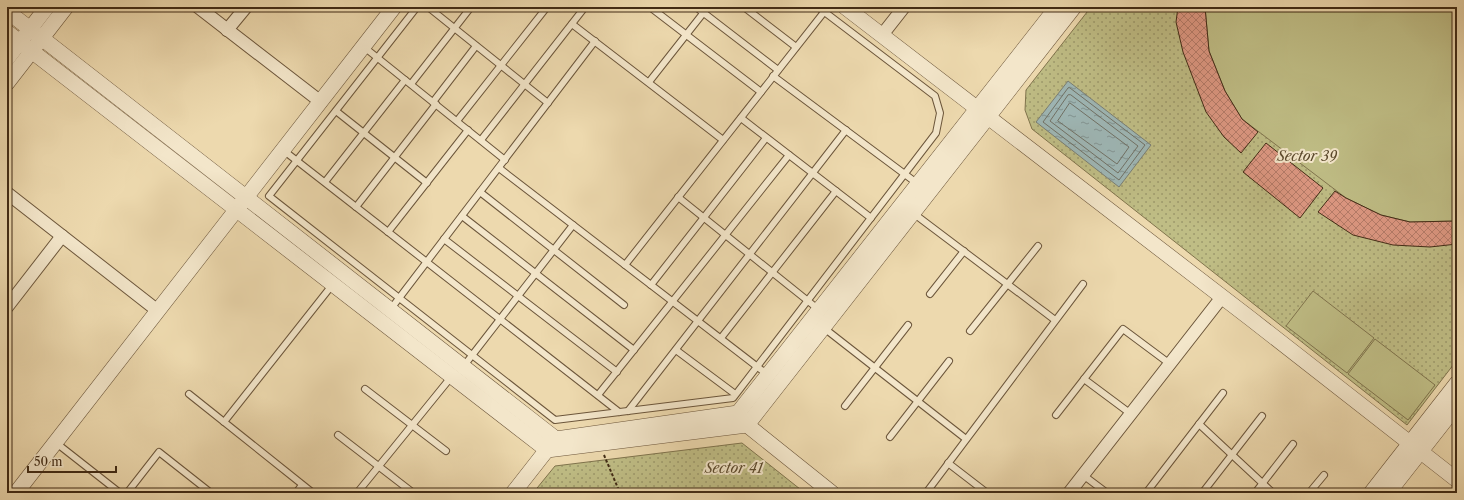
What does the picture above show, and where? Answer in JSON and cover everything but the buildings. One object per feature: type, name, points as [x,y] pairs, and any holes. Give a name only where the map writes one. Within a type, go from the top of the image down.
[{"type":"street","points":[[7,83],[26,46],[30,29],[47,7]]},
{"type":"street","points":[[7,59],[26,46],[42,38],[66,7]]},
{"type":"street","points":[[198,7],[321,102]]},
{"type":"street","points":[[227,30],[246,7]]},
{"type":"street","points":[[16,493],[394,7]]},
{"type":"street","points":[[846,7],[1457,480]]},
{"type":"street","points":[[882,35],[904,7]]},
{"type":"street","points":[[7,32],[333,284],[457,371],[551,444],[599,444],[743,419],[824,328],[913,213],[1057,7]]},
{"type":"street","points":[[743,419],[763,371],[819,310],[918,184],[983,113],[1074,7]]},
{"type":"street","points":[[7,11],[390,310],[457,371]]},
{"type":"street","points":[[7,193],[158,311]]},
{"type":"street","points":[[7,307],[62,236]]},
{"type":"street","points":[[1069,493],[1222,297]]},
{"type":"street","points":[[1388,493],[1415,447],[1457,383]]},
{"type":"street","points":[[1371,493],[1457,405]]},
{"type":"street","points":[[513,493],[551,444],[743,419],[832,493]]},
{"type":"lane","points":[[417,7],[269,196],[556,420],[733,398],[735,394],[763,371],[807,300],[936,133],[940,113],[935,96],[826,9],[818,7]]},
{"type":"lane","points":[[428,7],[548,103]]},
{"type":"lane","points":[[411,84],[471,7]]},
{"type":"lane","points":[[457,121],[547,7]]},
{"type":"lane","points":[[481,140],[585,7]]},
{"type":"lane","points":[[650,7],[761,92]]},
{"type":"lane","points":[[696,7],[778,70]]},
{"type":"lane","points":[[649,82],[708,7]]},
{"type":"lane","points":[[744,7],[796,47]]},
{"type":"lane","points":[[625,265],[826,9]]},
{"type":"lane","points":[[572,24],[724,140]]},
{"type":"lane","points":[[390,310],[595,41]]},
{"type":"lane","points":[[364,46],[505,160]]},
{"type":"lane","points":[[356,207],[476,46]]},
{"type":"lane","points":[[773,76],[918,184]]},
{"type":"lane","points":[[325,182],[405,80]]},
{"type":"lane","points":[[336,111],[426,183]]},
{"type":"lane","points":[[741,118],[871,218]]},
{"type":"lane","points":[[388,232],[468,130]]},
{"type":"lane","points":[[628,410],[699,321],[846,130]]},
{"type":"lane","points":[[651,285],[766,138]]},
{"type":"lane","points":[[283,150],[620,412]]},
{"type":"lane","points":[[598,395],[789,155]]},
{"type":"lane","points":[[499,168],[763,371]]},
{"type":"lane","points":[[721,338],[836,191]]},
{"type":"lane","points":[[480,192],[624,305]]},
{"type":"lane","points":[[678,197],[819,310]]},
{"type":"lane","points":[[913,213],[1055,320]]},
{"type":"lane","points":[[462,216],[634,350]]},
{"type":"lane","points":[[357,493],[457,371],[472,355],[574,225]]},
{"type":"lane","points":[[444,239],[617,372]]},
{"type":"lane","points":[[970,331],[1038,246]]},
{"type":"lane","points":[[930,294],[964,251]]},
{"type":"lane","points":[[224,422],[333,284]]},
{"type":"lane","points":[[926,493],[1083,284]]},
{"type":"lane","points":[[845,406],[908,325]]},
{"type":"lane","points":[[824,328],[966,438]]},
{"type":"lane","points":[[1056,415],[1123,329],[1170,364]]},
{"type":"lane","points":[[676,350],[735,394]]},
{"type":"lane","points":[[890,437],[949,361]]},
{"type":"lane","points":[[1084,379],[1131,414]]},
{"type":"lane","points":[[365,389],[446,451]]},
{"type":"lane","points":[[189,394],[313,493]]},
{"type":"lane","points":[[1146,493],[1223,394]]},
{"type":"lane","points":[[1203,492],[1262,416]]},
{"type":"lane","points":[[1199,424],[1273,493]]},
{"type":"lane","points":[[338,435],[412,492]]},
{"type":"lane","points":[[55,442],[120,493]]},
{"type":"lane","points":[[1255,493],[1293,444]]},
{"type":"lane","points":[[127,493],[159,452],[211,493]]},
{"type":"lane","points":[[948,463],[987,493]]},
{"type":"lane","points":[[1083,475],[1107,493]]},
{"type":"lane","points":[[1309,493],[1324,475]]},
{"type":"lane","points":[[296,493],[302,485]]},
{"type":"path","points":[[599,444],[620,493]]},
{"type":"green space","name":"Sector 39","points":[[1091,7],[1457,7],[1457,360],[1407,425],[1032,129],[1025,110],[1026,90]]},
{"type":"green space","points":[[1205,7],[1457,7],[1457,221],[1410,222],[1381,215],[1346,198],[1242,119],[1225,91],[1209,51]]},
{"type":"green space","points":[[1313,291],[1374,338],[1347,373],[1286,326]]},
{"type":"green space","points":[[1375,339],[1435,385],[1408,420],[1348,374]]},
{"type":"green space","name":"Sector 41","points":[[742,443],[805,493],[533,493],[555,466]]},
{"type":"water","points":[[1068,81],[1151,145],[1119,187],[1036,122]]}]
